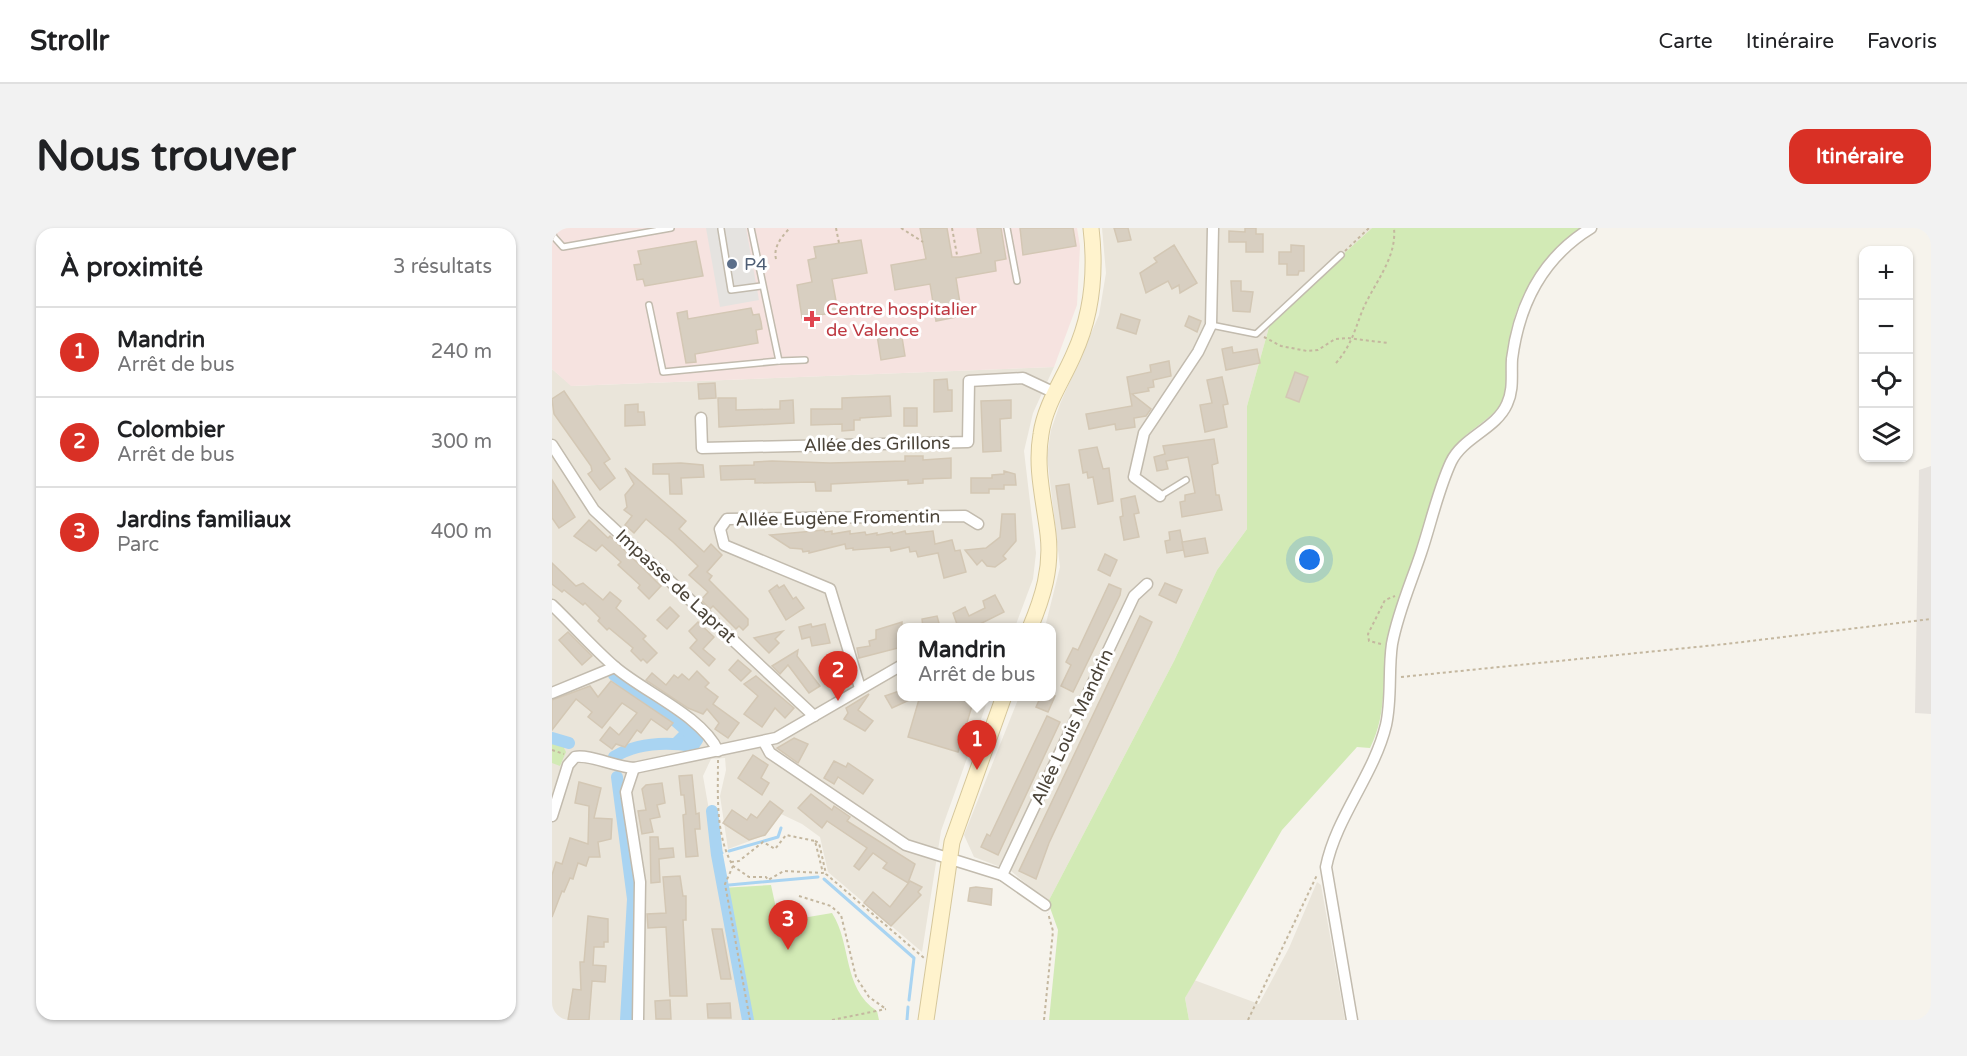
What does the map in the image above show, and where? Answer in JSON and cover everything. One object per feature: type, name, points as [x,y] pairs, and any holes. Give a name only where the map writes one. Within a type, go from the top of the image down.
[{"type":"main road","points":[[1032,623],[1042,598],[1049,559],[1038,458],[1041,433],[1055,393],[1075,353],[1087,320],[1092,280],[1091,228]]},
{"type":"main road","points":[[926,1020],[956,829],[1002,701]]},
{"type":"street","points":[[1160,496],[1134,477],[1144,434],[1197,352],[1211,325],[1214,228]]},
{"type":"street","points":[[1352,1020],[1326,867],[1331,844],[1386,726],[1396,622],[1456,451],[1500,416],[1508,404],[1512,387],[1512,362],[1517,328],[1531,290],[1556,256],[1591,228]]},
{"type":"street","name":"Allée des Grillons","points":[[701,418],[702,448],[968,442],[969,381],[1023,378],[1055,393]]},
{"type":"street","name":"Impasse de Laprat","points":[[552,445],[594,510],[814,716]]},
{"type":"street","name":"Allée Eugène Fromentin","points":[[860,688],[830,589],[724,545],[720,529],[727,519],[965,516],[978,524]]},
{"type":"street","name":"Allée Louis Mandrin","points":[[1002,875],[1134,596],[1147,584]]},
{"type":"street","points":[[552,605],[615,667],[693,722],[715,744],[718,751]]},
{"type":"street","points":[[552,693],[615,667]]},
{"type":"street","points":[[552,816],[571,760],[579,756],[623,767],[764,742],[788,733],[897,668]]},
{"type":"street","points":[[764,742],[770,753],[906,845],[1002,875],[1045,905]]},
{"type":"street","points":[[623,767],[640,882],[638,1020]]},
{"type":"lane","points":[[552,230],[554,237],[563,247],[671,228]]},
{"type":"lane","points":[[751,228],[761,286],[779,362]]},
{"type":"lane","points":[[1007,228],[1017,281]]},
{"type":"lane","points":[[721,229],[731,290],[761,286]]},
{"type":"lane","points":[[1211,325],[1256,334],[1341,255]]},
{"type":"lane","points":[[649,305],[663,372],[805,360]]},
{"type":"lane","points":[[1160,496],[1186,480]]},
{"type":"path","points":[[776,259],[774,252],[783,235],[790,228]]},
{"type":"path","points":[[836,228],[839,243]]},
{"type":"path","points":[[901,228],[923,242]]},
{"type":"path","points":[[952,228],[957,255]]},
{"type":"path","points":[[1341,255],[1369,228]]},
{"type":"path","points":[[1336,363],[1353,338],[1361,313],[1388,264],[1394,228]]},
{"type":"path","points":[[1256,334],[1281,346],[1307,351],[1318,350],[1335,339],[1353,338],[1388,343]]},
{"type":"path","points":[[1393,641],[1373,643],[1368,634],[1385,600],[1389,596],[1401,596],[1409,589]]},
{"type":"path","points":[[1389,678],[1725,644],[1931,619]]},
{"type":"path","points":[[718,751],[718,814],[724,850],[732,864],[749,877],[766,877],[768,880],[784,871],[823,873],[815,841]]},
{"type":"path","points":[[750,1020],[725,884],[732,864],[763,842],[775,849],[786,835],[819,843],[825,874],[920,957],[935,960]]},
{"type":"path","points":[[1248,1020],[1317,875],[1326,867]]},
{"type":"path","points":[[799,896],[831,906],[842,915],[856,977],[869,997],[886,1009],[832,1020]]},
{"type":"path","points":[[1044,1020],[1053,931],[1045,905]]},
{"type":"shaded area","name":"Centre hospitalier de Valence","points":[[552,228],[1077,228],[1080,246],[1077,305],[1054,367],[571,386],[552,369]]},
{"type":"shaded area","name":"P4","points":[[706,228],[746,228],[759,300],[720,307]]},
{"type":"shaded area","points":[[1102,228],[1372,228],[1271,320],[1247,406],[1247,529],[1217,570],[1174,661],[1048,902],[1011,871],[974,857],[964,835],[1017,701],[1056,701],[1056,623],[1046,623],[1060,567],[1047,456],[1051,430],[1060,404],[1099,315],[1106,273]]},
{"type":"shaded area","points":[[1054,367],[1033,413],[1024,451],[1036,553],[1033,579],[1016,623],[897,623],[897,701],[988,701],[941,831],[922,952],[828,872],[820,837],[802,824],[781,814],[766,835],[728,849],[720,796],[726,770],[725,758],[711,759],[703,776],[746,1020],[552,1020],[552,369],[572,386]]},
{"type":"shaded area","points":[[1931,466],[1931,714],[1915,713],[1919,470]]},
{"type":"shaded area","points":[[1317,882],[1321,885],[1345,1020],[1189,1020],[1185,998],[1194,980],[1259,1004],[1289,948]]},
{"type":"green space","points":[[1372,228],[1583,228],[1547,262],[1528,287],[1521,301],[1511,333],[1509,378],[1504,400],[1494,413],[1462,439],[1448,458],[1389,632],[1380,720],[1370,748],[1357,747],[1282,830],[1185,998],[1189,1020],[1049,1020],[1058,930],[1048,902],[1174,661],[1217,570],[1247,529],[1247,406],[1271,320]]},
{"type":"green space","points":[[552,739],[568,744],[564,748],[566,752],[560,766],[552,763]]},
{"type":"green space","points":[[771,885],[779,922],[832,913],[843,938],[858,990],[877,1011],[879,1020],[746,1020],[721,888]]},
{"type":"water","points":[[682,729],[696,740],[695,747],[678,749],[677,744],[673,745],[671,740]]},
{"type":"building","points":[[920,228],[947,228],[952,257],[960,257],[981,253],[977,228],[1001,228],[1006,259],[995,261],[996,271],[956,278],[962,316],[936,321],[930,284],[895,290],[891,265],[926,259]]},
{"type":"building","points":[[1020,228],[1073,228],[1076,246],[1023,255]]},
{"type":"building","points":[[1114,228],[1128,228],[1131,240],[1118,242]]},
{"type":"building","points":[[1245,228],[1256,228],[1256,234],[1263,234],[1263,252],[1246,252],[1246,242],[1229,242],[1229,231],[1245,232]]},
{"type":"building","points":[[861,240],[867,273],[832,279],[838,312],[802,318],[797,285],[812,282],[808,260],[816,258],[814,247]]},
{"type":"building","points":[[696,241],[703,276],[645,286],[643,279],[637,280],[634,265],[641,264],[638,251]]},
{"type":"building","points":[[1174,245],[1197,283],[1180,293],[1179,285],[1172,289],[1168,281],[1146,293],[1140,273],[1157,262],[1154,258]]},
{"type":"building","points":[[1291,245],[1304,246],[1304,271],[1299,271],[1298,275],[1287,275],[1287,264],[1279,264],[1279,252],[1291,252]]},
{"type":"building","points":[[1231,281],[1241,281],[1241,291],[1253,292],[1250,312],[1233,311]]},
{"type":"building","points":[[751,308],[753,315],[759,314],[761,322],[762,329],[756,330],[758,343],[695,354],[696,362],[686,363],[677,313],[687,311],[688,319]]},
{"type":"building","points":[[1121,314],[1140,320],[1136,334],[1117,328]]},
{"type":"building","points":[[1189,316],[1201,321],[1197,332],[1185,326]]},
{"type":"building","points":[[901,331],[905,356],[881,360],[877,335]]},
{"type":"building","points":[[1232,347],[1233,353],[1257,349],[1260,363],[1226,370],[1222,349]]},
{"type":"building","points":[[1169,361],[1171,376],[1153,380],[1154,387],[1148,388],[1149,391],[1132,394],[1151,409],[1146,416],[1134,418],[1135,427],[1116,430],[1115,424],[1089,429],[1086,414],[1132,406],[1127,377],[1151,372],[1150,365]]},
{"type":"building","points":[[1295,372],[1308,377],[1299,402],[1286,397]]},
{"type":"building","points":[[1222,377],[1228,404],[1223,405],[1227,427],[1205,432],[1200,405],[1212,403],[1207,380]]},
{"type":"building","points":[[947,379],[948,390],[952,390],[952,411],[934,412],[934,380]]},
{"type":"building","points":[[715,383],[716,398],[699,399],[698,384]]},
{"type":"building","points":[[564,391],[610,459],[604,463],[615,478],[600,490],[588,474],[592,471],[591,466],[554,414],[552,399]]},
{"type":"building","points":[[890,396],[891,416],[854,420],[854,430],[842,431],[842,424],[811,425],[811,409],[842,409],[842,398]]},
{"type":"building","points":[[718,398],[736,398],[736,410],[780,409],[780,401],[793,400],[794,423],[719,427]]},
{"type":"building","points":[[1011,400],[1011,418],[1000,419],[1001,451],[983,452],[981,401]]},
{"type":"building","points":[[638,404],[638,412],[644,412],[645,425],[625,426],[625,405]]},
{"type":"building","points":[[904,408],[917,408],[917,426],[904,426]]},
{"type":"building","points":[[1214,439],[1218,463],[1212,465],[1216,495],[1219,495],[1222,510],[1182,517],[1180,502],[1185,501],[1185,495],[1195,493],[1188,457],[1166,461],[1168,469],[1157,471],[1154,457],[1165,454],[1163,446]]},
{"type":"building","points":[[1097,447],[1103,469],[1109,468],[1113,501],[1098,504],[1093,477],[1088,478],[1087,472],[1083,473],[1079,450]]},
{"type":"building","points":[[905,456],[923,456],[923,460],[951,458],[951,478],[923,479],[923,483],[908,484],[908,480],[831,484],[831,491],[816,491],[815,482],[755,483],[755,479],[721,480],[720,466],[754,465],[754,462],[772,461],[830,463],[905,461]]},
{"type":"building","points":[[653,464],[703,465],[704,477],[681,478],[682,494],[670,494],[669,474],[653,474]]},
{"type":"building","points":[[625,468],[686,521],[679,529],[704,552],[711,544],[722,555],[707,572],[712,576],[709,580],[748,619],[748,625],[743,630],[739,626],[736,629],[713,606],[710,609],[701,600],[708,592],[689,575],[698,566],[673,542],[646,519],[634,533],[625,525],[632,516],[624,510],[627,507],[625,495],[634,484]]},
{"type":"building","points":[[1004,471],[1015,474],[1016,485],[1004,485],[1004,489],[989,489],[989,493],[971,493],[971,478],[992,478],[992,475],[1004,474]]},
{"type":"building","points":[[552,480],[575,517],[559,528],[552,518]]},
{"type":"building","points":[[1069,484],[1075,527],[1062,529],[1056,486]]},
{"type":"building","points":[[1135,496],[1139,513],[1134,514],[1139,537],[1124,540],[1120,517],[1123,516],[1121,499]]},
{"type":"building","points":[[1002,514],[1015,514],[1016,541],[1003,556],[1006,559],[995,567],[987,566],[982,560],[977,565],[965,550],[986,548],[1000,537]]},
{"type":"building","points":[[589,520],[608,538],[610,536],[661,586],[649,599],[638,588],[640,585],[618,565],[621,562],[602,545],[596,551],[574,536]]},
{"type":"building","points":[[824,530],[825,532],[832,531],[832,534],[850,531],[850,534],[865,532],[866,535],[933,531],[935,544],[952,540],[955,551],[960,550],[966,572],[944,578],[938,553],[918,557],[916,551],[910,552],[909,547],[891,551],[890,547],[853,550],[853,548],[846,549],[845,544],[809,553],[809,551],[803,552],[802,549],[790,548],[770,535]]},
{"type":"building","points":[[1180,530],[1184,550],[1167,553],[1165,541],[1170,540],[1169,532]]},
{"type":"building","points":[[1205,538],[1208,553],[1185,557],[1182,542]]},
{"type":"building","points":[[1105,554],[1117,560],[1110,576],[1098,570]]},
{"type":"building","points":[[552,563],[576,586],[583,583],[603,600],[610,592],[621,601],[616,608],[646,636],[643,639],[657,653],[647,663],[643,659],[641,661],[631,651],[633,648],[609,628],[607,630],[598,621],[600,618],[585,603],[583,605],[552,584]]},
{"type":"building","points":[[1165,583],[1182,590],[1176,603],[1159,595]]},
{"type":"building","points":[[1109,584],[1121,589],[1120,595],[1073,692],[1061,686],[1071,665],[1066,662],[1073,648],[1078,650]]},
{"type":"building","points":[[777,585],[779,588],[784,585],[793,599],[796,597],[804,608],[786,620],[769,591]]},
{"type":"building","points":[[995,595],[1004,612],[982,623],[957,623],[953,613],[965,607],[969,616],[985,608],[983,601]]},
{"type":"building","points":[[670,607],[679,616],[667,629],[657,620]]},
{"type":"building","points":[[937,616],[939,623],[922,623],[922,619]]},
{"type":"building","points":[[1140,616],[1152,622],[1049,843],[1036,879],[1019,871]]},
{"type":"building","points":[[698,622],[714,637],[703,649],[715,659],[709,666],[690,648],[697,640],[689,631]]},
{"type":"building","points":[[811,624],[812,627],[825,624],[830,643],[812,646],[810,637],[802,639],[799,627]]},
{"type":"building","points":[[897,624],[897,648],[859,658],[857,648],[870,646],[869,641],[876,639],[876,630]]},
{"type":"building","points":[[783,631],[775,639],[779,643],[769,653],[754,638]]},
{"type":"building","points":[[568,632],[592,656],[582,665],[559,640]]},
{"type":"building","points":[[798,650],[797,656],[820,686],[809,693],[788,665],[780,674],[772,666]]},
{"type":"building","points":[[738,660],[751,671],[741,681],[729,670]]},
{"type":"building","points":[[697,671],[709,683],[705,687],[718,697],[713,704],[739,723],[728,738],[715,729],[719,723],[707,709],[703,714],[688,708],[646,680],[652,673],[666,685],[674,675],[678,678],[682,674],[689,680]]},
{"type":"building","points":[[756,676],[794,708],[785,718],[775,708],[762,727],[744,714],[758,696],[744,684]]},
{"type":"building","points":[[611,681],[673,723],[667,730],[651,719],[641,733],[637,730],[625,747],[616,744],[612,749],[600,740],[610,727],[619,735],[637,713],[622,703],[602,728],[588,717],[592,712],[576,699],[552,730],[552,700],[590,686],[598,697]]},
{"type":"building","points":[[897,692],[897,701],[907,701],[892,708],[885,696]]},
{"type":"building","points":[[869,694],[858,710],[873,721],[865,731],[844,719],[848,713],[846,708]]},
{"type":"building","points":[[919,701],[973,701],[958,752],[908,737]]},
{"type":"building","points":[[1039,701],[1053,701],[1048,712],[1036,707]]},
{"type":"building","points":[[1047,716],[1060,722],[998,855],[981,847],[987,834],[990,836]]},
{"type":"building","points":[[794,738],[808,744],[798,763],[777,748]]},
{"type":"building","points":[[753,755],[768,765],[761,778],[769,783],[762,795],[738,778]]},
{"type":"building","points":[[834,761],[846,767],[848,763],[873,780],[863,794],[838,777],[834,784],[824,778]]},
{"type":"building","points":[[692,775],[700,829],[695,829],[698,856],[686,857],[683,815],[686,814],[679,776]]},
{"type":"building","points":[[579,782],[601,788],[594,818],[612,819],[611,839],[598,842],[600,857],[589,857],[586,866],[578,863],[573,879],[570,878],[564,892],[562,891],[552,917],[552,875],[556,862],[562,864],[570,838],[588,844],[589,806],[575,803]]},
{"type":"building","points":[[662,783],[665,803],[657,805],[660,817],[650,819],[653,832],[642,834],[638,811],[646,810],[642,789],[646,785]]},
{"type":"building","points":[[811,794],[832,810],[834,806],[850,817],[847,821],[915,864],[908,883],[883,868],[887,863],[873,853],[859,870],[854,866],[867,848],[827,821],[822,828],[798,808]]},
{"type":"building","points":[[770,801],[783,811],[765,835],[749,840],[723,823],[732,810],[747,820],[751,814],[757,818]]},
{"type":"building","points":[[650,837],[658,837],[659,849],[673,848],[674,857],[659,859],[660,882],[651,883]]},
{"type":"building","points":[[680,876],[683,896],[686,896],[686,920],[683,920],[687,996],[670,996],[666,927],[648,928],[647,914],[666,913],[663,877]]},
{"type":"building","points":[[910,881],[922,887],[918,892],[921,895],[891,926],[864,903],[873,892],[890,907]]},
{"type":"building","points":[[970,888],[992,889],[991,905],[968,901]]},
{"type":"building","points":[[588,916],[608,919],[608,942],[604,942],[604,947],[594,947],[593,965],[606,966],[605,982],[592,981],[589,1020],[568,1020],[573,989],[581,990],[580,962],[584,962]]},
{"type":"building","points":[[712,929],[722,929],[731,979],[721,979]]},
{"type":"building","points":[[670,1000],[671,1019],[656,1019],[655,1001]]},
{"type":"building","points":[[730,1003],[731,1018],[708,1018],[707,1004]]},
{"type":"waterway","points":[[614,675],[671,717],[697,740],[693,746],[673,744],[642,746],[614,757]]},
{"type":"waterway","points":[[552,738],[569,743]]},
{"type":"waterway","points":[[617,777],[633,899],[626,1020]]},
{"type":"waterway","points":[[712,811],[717,855],[748,1020]]},
{"type":"waterway","points":[[729,851],[778,837],[781,828]]},
{"type":"waterway","points":[[717,855],[722,853]]},
{"type":"waterway","points":[[729,885],[818,877]]},
{"type":"waterway","points":[[824,879],[914,958],[909,1000]]},
{"type":"waterway","points":[[907,1020],[908,1007]]},
{"type":"place","name":"P4","points":[[732,264]]},
{"type":"place","name":"Centre hospitalier de Valence","points":[[812,319]]},
{"type":"place","name":"Colombier","points":[[838,701]]},
{"type":"place","name":"Mandrin","points":[[977,770]]},
{"type":"place","name":"Jardins familiaux","points":[[788,950]]}]
